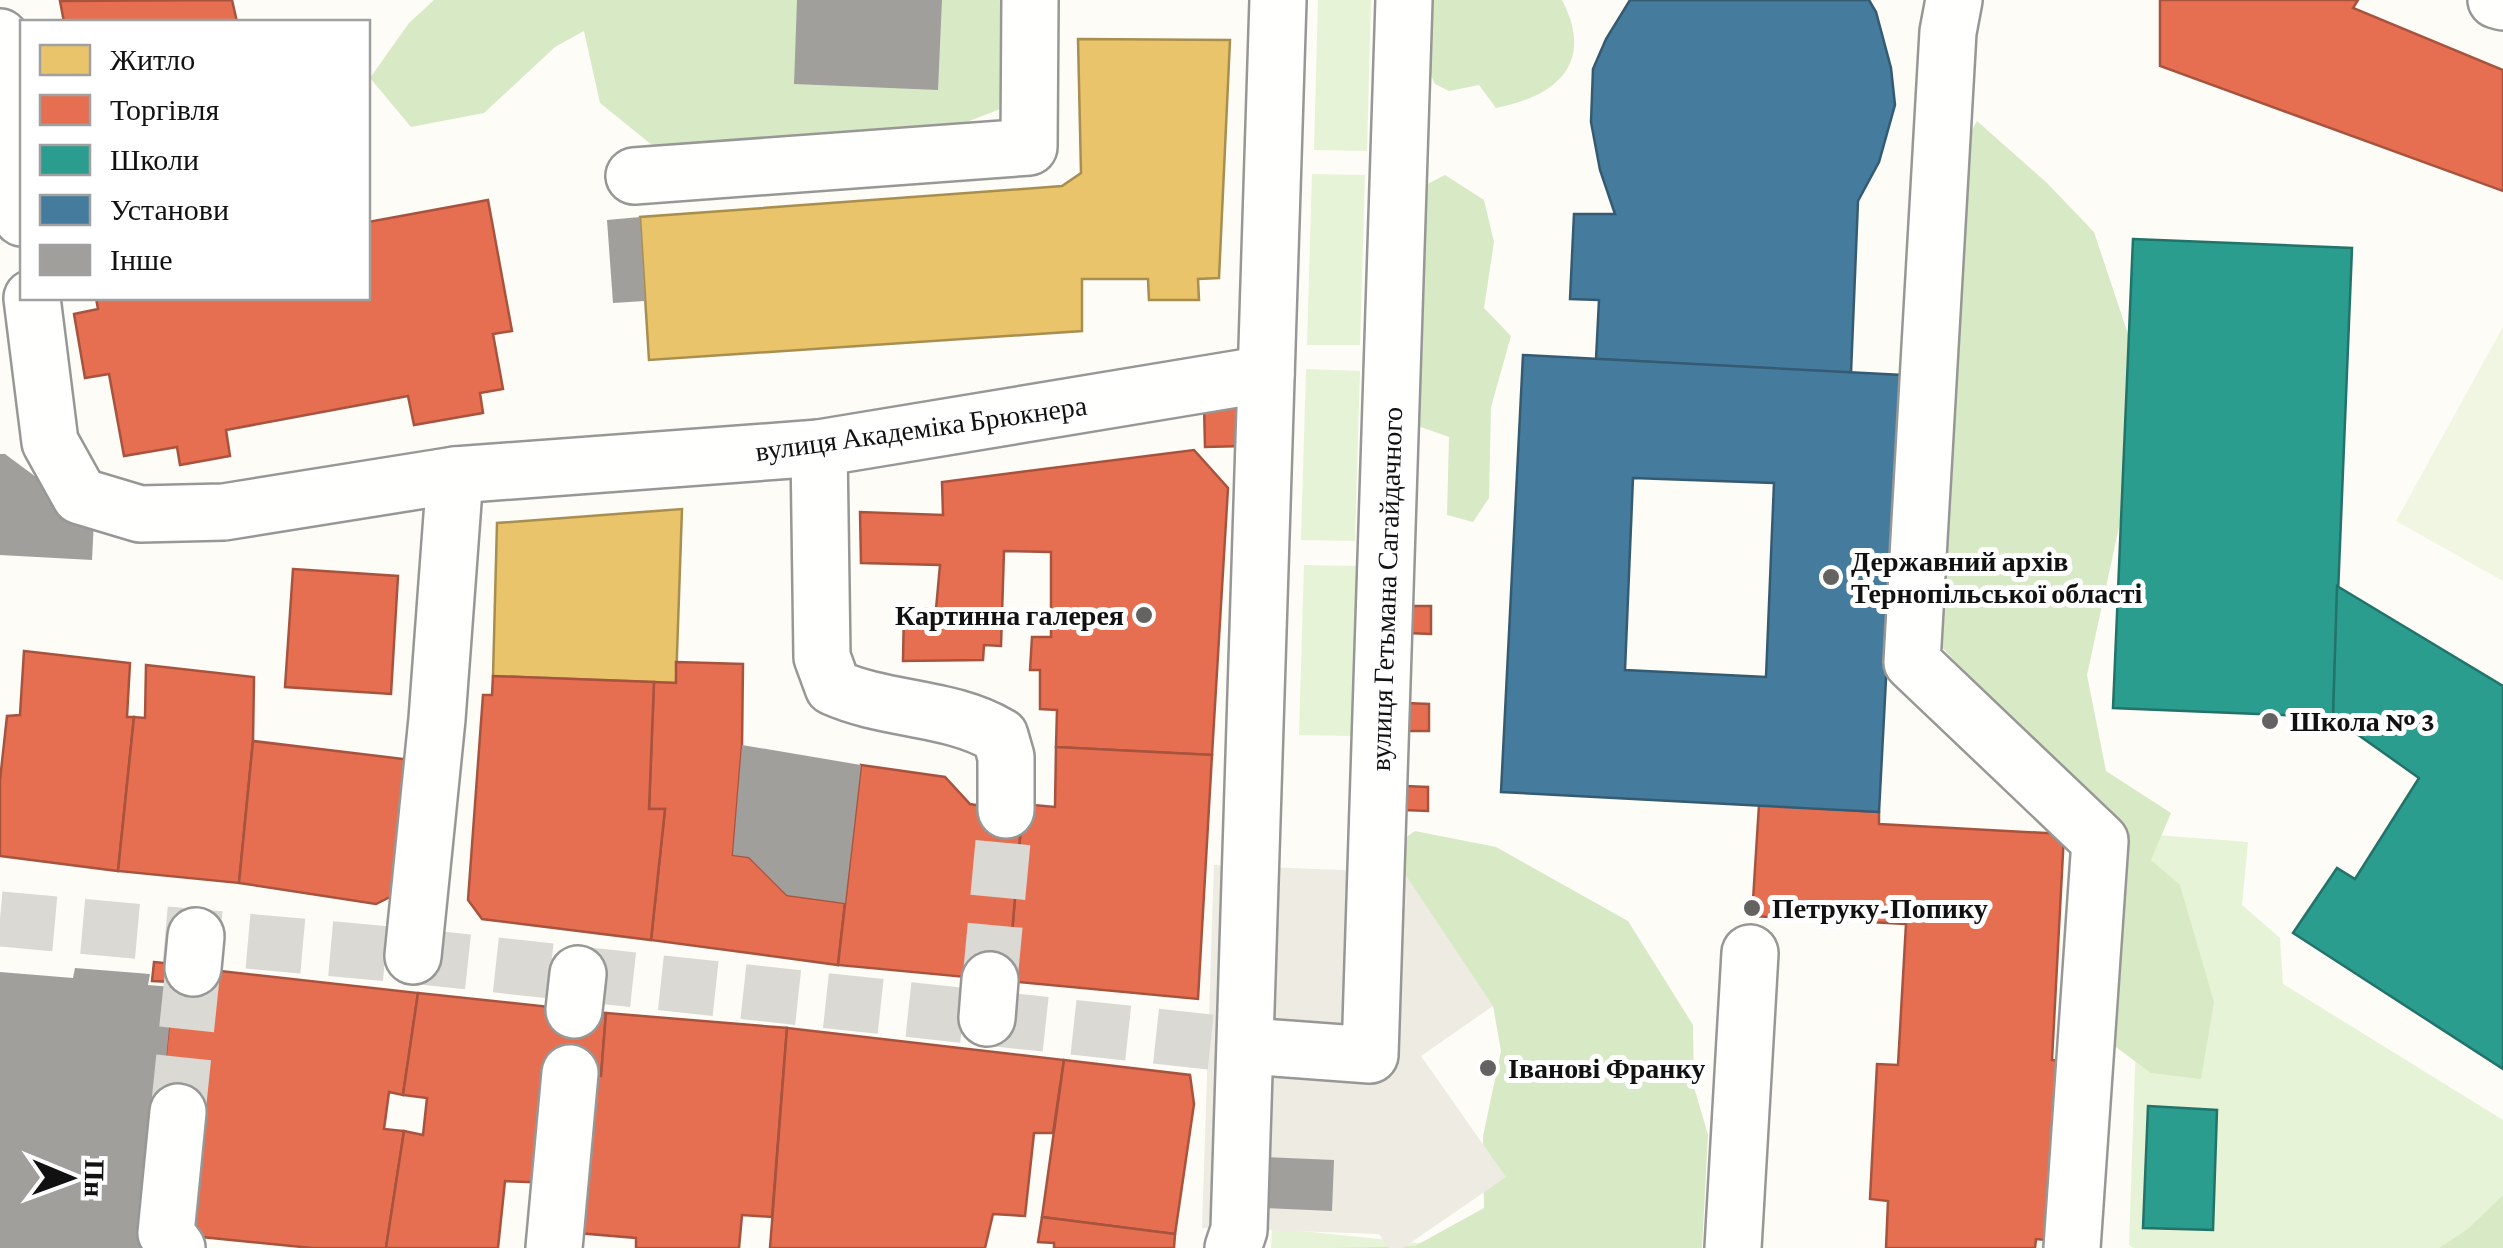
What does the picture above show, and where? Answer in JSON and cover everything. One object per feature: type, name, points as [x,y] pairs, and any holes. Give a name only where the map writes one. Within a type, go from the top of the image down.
[{"type":"street","points":[[634,176],[1029,147],[1030,0]]},
{"type":"street","points":[[1233,1248],[1239,1230],[1247,1046],[1278,0]]},
{"type":"street","name":"вулиця Гетьмана Сагайдачного","points":[[1247,1046],[1370,1056],[1404,0]]},
{"type":"street","points":[[1954,0],[1948,32],[1912,662],[2100,841],[2072,1248]]},
{"type":"street","points":[[0,37],[20,202]]},
{"type":"street","name":"вулиця Академіка Брюкнера","points":[[32,300],[50,442],[80,496],[140,514],[224,512],[455,475],[818,448],[1266,374]]},
{"type":"street","points":[[818,448],[822,657],[834,687],[860,699],[980,724],[1000,736],[1006,757],[1006,810]]},
{"type":"street","points":[[413,956],[438,719],[455,475]]},
{"type":"street","points":[[1734,1248],[1750,953]]},
{"type":"street","points":[[554,1248],[570,1073]]},
{"type":"street","points":[[177,1248],[166,1233],[178,1112]]},
{"type":"green space","points":[[434,0],[1039,0],[1013,104],[874,158],[717,166],[652,145],[600,103],[584,31],[555,47],[484,113],[411,127],[370,78],[409,23]]},
{"type":"green space","points":[[1318,0],[1371,0],[1367,151],[1314,150]]},
{"type":"green space","points":[[1409,0],[1562,0],[1571,22],[1572,59],[1564,73],[1537,95],[1496,108],[1479,85],[1449,91],[1435,84],[1430,73],[1392,57]]},
{"type":"green space","points":[[1977,121],[2047,183],[2094,232],[2136,358],[2125,499],[2087,675],[2106,771],[2171,813],[2151,860],[2180,885],[2214,1002],[2201,1079],[2151,1073],[2105,1039],[2114,907],[1991,702],[1940,645],[1944,181]]},
{"type":"green space","points":[[1312,174],[1365,175],[1360,345],[1307,345]]},
{"type":"green space","points":[[1445,175],[1484,200],[1494,242],[1484,308],[1511,336],[1491,407],[1489,498],[1473,522],[1447,515],[1449,437],[1395,418],[1397,306],[1368,273],[1368,247],[1408,194]]},
{"type":"green space","points":[[2503,327],[2503,581],[2396,521]]},
{"type":"green space","points":[[1306,369],[1360,371],[1355,541],[1301,540]]},
{"type":"green space","points":[[1304,565],[1357,566],[1352,736],[1299,735]]},
{"type":"green space","points":[[1415,831],[1496,847],[1628,921],[1693,1025],[1694,1087],[1708,1135],[1702,1248],[1328,1248],[1415,1246],[1484,1208],[1483,1136],[1501,1051],[1493,1006],[1441,982],[1363,867]]},
{"type":"green space","points":[[2143,834],[2248,842],[2242,905],[2280,938],[2283,984],[2503,1120],[2503,1248],[2129,1245]]},
{"type":"green space","points":[[2503,1195],[2503,1248],[2439,1248],[2468,1229]]},
{"type":"green space","points":[[1272,1228],[1467,1248],[1271,1248]]},
{"type":"shaded area","points":[[1214,865],[1392,872],[1401,868],[1493,1006],[1421,1056],[1506,1177],[1403,1248],[1389,1248],[1379,1234],[1202,1228]]},
{"type":"building: Житло","points":[[1078,39],[1230,40],[1219,278],[1198,279],[1199,300],[1149,300],[1148,279],[1082,279],[1082,331],[649,360],[640,217],[1062,186],[1081,173]]},
{"type":"building: Житло","points":[[682,509],[676,683],[493,676],[497,523]]},
{"type":"building: Торгівля","points":[[232,0],[237,20],[64,20],[60,1]]},
{"type":"building: Торгівля","points":[[2160,0],[2358,0],[2353,8],[2503,70],[2503,191],[2160,66]]},
{"type":"building: Торгівля","points":[[488,200],[512,331],[493,334],[503,389],[480,393],[483,413],[414,425],[408,396],[226,430],[230,456],[180,465],[177,447],[124,456],[109,374],[85,378],[74,314],[98,309],[96,300],[370,300],[370,222]]},
{"type":"building: Торгівля","points":[[1204,404],[1243,404],[1244,446],[1205,447]]},
{"type":"building: Торгівля","points":[[1194,450],[1228,488],[1212,755],[1056,747],[1057,710],[1040,709],[1040,670],[1030,670],[1032,637],[1051,637],[1051,552],[1004,551],[1001,646],[984,645],[983,660],[903,661],[904,609],[936,609],[940,565],[861,563],[860,512],[943,515],[942,482]]},
{"type":"building: Торгівля","points":[[293,569],[398,576],[391,694],[285,687]]},
{"type":"building: Торгівля","points":[[1408,606],[1431,606],[1431,634],[1407,633]]},
{"type":"building: Торгівля","points":[[24,651],[130,663],[127,717],[134,717],[118,871],[0,856],[0,780],[7,716],[20,715]]},
{"type":"building: Торгівля","points":[[676,662],[743,664],[742,745],[733,855],[749,857],[787,895],[845,903],[838,965],[651,940],[665,809],[649,809],[654,682],[676,683]]},
{"type":"building: Торгівля","points":[[146,665],[254,677],[253,741],[239,883],[118,871],[134,717],[145,718]]},
{"type":"building: Торгівля","points":[[493,676],[654,682],[649,809],[665,809],[651,940],[482,919],[468,900],[483,695],[492,695]]},
{"type":"building: Торгівля","points":[[1406,703],[1429,704],[1429,731],[1405,731]]},
{"type":"building: Торгівля","points":[[253,741],[412,760],[398,893],[376,904],[239,883]]},
{"type":"building: Торгівля","points":[[1056,747],[1212,755],[1198,999],[1008,981],[1023,804],[1055,807]]},
{"type":"building: Торгівля","points":[[861,765],[945,777],[970,804],[1022,813],[1008,981],[838,965]]},
{"type":"building: Торгівля","points":[[1404,786],[1428,787],[1428,811],[1404,810]]},
{"type":"building: Торгівля","points":[[1759,805],[1879,812],[1879,824],[2064,834],[2052,1060],[2066,1061],[2056,1241],[2036,1239],[2035,1248],[1886,1248],[1888,1201],[1870,1199],[1877,1064],[1898,1065],[1906,924],[1752,916]]},
{"type":"building: Торгівля","points":[[154,962],[175,964],[173,982],[152,981]]},
{"type":"building: Торгівля","points":[[175,966],[418,993],[403,1095],[389,1092],[384,1129],[404,1131],[386,1248],[312,1248],[192,1236],[160,1111]]},
{"type":"building: Торгівля","points":[[418,993],[606,1013],[601,1076],[579,1075],[551,1183],[505,1181],[498,1248],[386,1248],[404,1131],[423,1135],[427,1098],[403,1095]]},
{"type":"building: Торгівля","points":[[606,1013],[787,1028],[772,1217],[742,1215],[739,1248],[636,1248],[636,1238],[566,1232],[579,1075],[601,1076]]},
{"type":"building: Торгівля","points":[[787,1028],[1064,1060],[1053,1133],[1034,1133],[1025,1216],[993,1214],[985,1248],[770,1248]]},
{"type":"building: Торгівля","points":[[1064,1060],[1190,1075],[1194,1104],[1175,1234],[1042,1217]]},
{"type":"building: Торгівля","points":[[1042,1217],[1175,1234],[1174,1248],[1054,1248],[1054,1243],[1038,1242]]},
{"type":"building: Школи","points":[[2133,239],[2352,248],[2333,717],[2113,708]]},
{"type":"building: Школи","points":[[2337,586],[2503,686],[2503,1069],[2293,933],[2337,868],[2355,879],[2419,778],[2333,717]]},
{"type":"building: Школи","points":[[2148,1106],[2217,1110],[2213,1230],[2143,1228]]},
{"type":"building: Установи","points":[[1630,0],[1869,0],[1891,68],[1895,105],[1879,162],[1858,201],[1851,373],[1596,359],[1599,300],[1570,299],[1574,214],[1615,214],[1600,170],[1591,122],[1593,69]]},
{"type":"building: Установи","name":"Державний архів Тернопільської області","points":[[1523,355],[1902,375],[1879,812],[1501,792]],"holes":[[[1633,478],[1774,483],[1766,677],[1625,670]]]},
{"type":"building: Інше","points":[[797,0],[942,0],[938,90],[794,84]]},
{"type":"building: Інше","points":[[640,217],[645,301],[613,303],[607,220]]},
{"type":"building: Інше","points":[[0,454],[94,520],[92,560],[0,555]]},
{"type":"building: Інше","points":[[742,745],[861,765],[845,903],[787,895],[749,857],[733,855]]},
{"type":"building: Інше","points":[[75,968],[150,974],[148,985],[173,987],[148,1248],[0,1248],[0,972],[73,978]]},
{"type":"building: Інше","points":[[1264,1157],[1334,1160],[1332,1211],[1262,1208]]},
{"type":"tunnel","points":[[990,980],[1006,810]]},
{"type":"tunnel","points":[[0,919],[413,956],[1247,1046]]},
{"type":"tunnel","points":[[178,1112],[193,968]]},
{"type":"place","name":"Державний архів Тернопільської області","points":[[1831,577]]},
{"type":"place","name":"Картинна галерея","points":[[1144,615]]},
{"type":"place","name":"Школа № 3","points":[[2270,721]]},
{"type":"place","name":"Петруку-Попику","points":[[1752,908]]},
{"type":"place","name":"Іванові Франку","points":[[1488,1068]]}]
